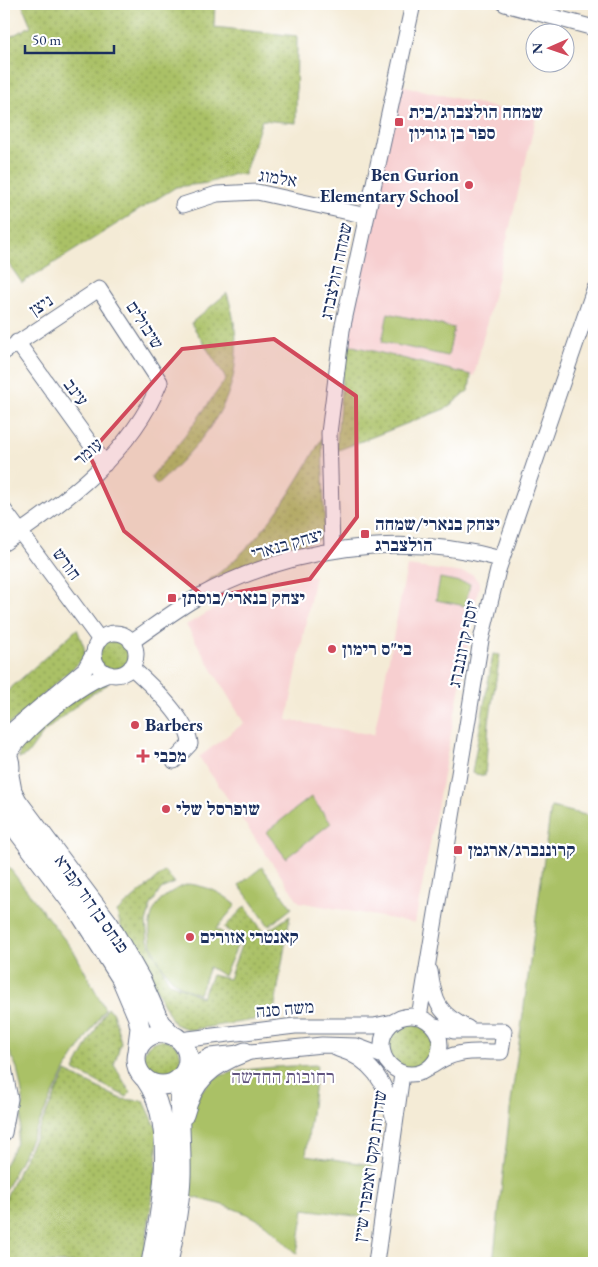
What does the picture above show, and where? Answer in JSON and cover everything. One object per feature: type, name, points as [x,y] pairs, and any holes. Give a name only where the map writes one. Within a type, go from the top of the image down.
[{"type":"main road","name":"פנחס בן דוד קפרא","points":[[6,753],[10,767],[6,779],[17,801],[109,924],[136,970],[160,1023],[176,1038]]},
{"type":"main road","name":"פנחס בן דוד קפרא","points":[[4,813],[82,915],[121,978],[138,1018],[140,1028],[136,1052]]},
{"type":"main road","points":[[151,1263],[161,1197],[163,1132],[157,1097],[137,1067],[136,1052],[140,1044],[154,1034],[176,1038],[187,1054],[178,1101],[181,1138],[180,1191],[168,1263]]},
{"type":"main road","points":[[181,1138],[186,1106],[196,1085],[210,1069],[223,1060],[245,1052]]},
{"type":"main road","points":[[146,1080],[153,1083],[168,1084],[183,1073]]},
{"type":"street","name":"שמחה הולצברג","points":[[332,550],[329,433],[331,403],[342,330],[413,4]]},
{"type":"street","points":[[505,4],[594,28]]},
{"type":"street","name":"אלמוג","points":[[183,205],[217,194],[257,192],[367,216]]},
{"type":"street","name":"ניצן","points":[[4,352],[99,289]]},
{"type":"street","name":"שיבולים","points":[[99,289],[160,382]]},
{"type":"street","name":"יוסף קרוננברג","points":[[419,1017],[481,640],[501,559],[594,290]]},
{"type":"street","name":"עינב","points":[[18,342],[105,464]]},
{"type":"street","name":"עומר","points":[[4,543],[105,464],[136,428],[151,406],[160,382]]},
{"type":"street","name":"חורש","points":[[4,510],[97,646]]},
{"type":"street","name":"יצחק בנארי","points":[[131,642],[179,608],[211,590],[288,559],[332,550],[390,546],[433,547],[474,552],[501,559]]},
{"type":"street","points":[[4,737],[85,669],[105,635],[119,634],[131,642],[135,656],[131,667],[122,674],[110,674],[86,684],[25,734],[6,753]]},
{"type":"street","points":[[97,646],[98,666],[110,674]]},
{"type":"street","points":[[131,667],[171,709],[189,733],[190,744],[174,761]]},
{"type":"street","points":[[430,945],[432,985],[440,1009],[454,1022],[474,1031]]},
{"type":"street","points":[[183,1073],[210,1056],[322,1046],[356,1046],[383,1056],[394,1070],[402,1074],[412,1075],[422,1073],[443,1058],[455,1054],[502,1052],[504,1031],[454,1031],[432,1025],[419,1017],[402,1017],[393,1022],[382,1037],[383,1056]]},
{"type":"street","name":"משה סנה","points":[[176,1038],[295,1026],[374,1026],[393,1022]]},
{"type":"street","points":[[431,1067],[440,1051],[437,1033],[432,1025]]},
{"type":"street","points":[[322,1046],[354,1056],[374,1070],[390,1101],[394,1136]]},
{"type":"street","points":[[4,1068],[10,1099],[4,1132]]},
{"type":"street","name":"שדרות מקס ואמפרו שיין","points":[[376,1263],[402,1074]]},
{"type":"highlighted area","points":[[274,339],[356,396],[357,517],[310,579],[206,598],[124,531],[89,454],[182,349]]},
{"type":"shaded area","points":[[401,85],[536,118],[474,376],[339,343]]},
{"type":"shaded area","points":[[407,566],[472,574],[479,582],[415,923],[299,902],[199,757],[244,723],[186,625],[212,610],[250,593],[315,575],[287,720],[374,735]]},
{"type":"green space","points":[[22,4],[215,4],[214,27],[297,36],[296,123],[262,120],[244,175],[235,174],[208,183],[176,187],[22,283],[4,257],[4,40],[31,26]]},
{"type":"green space","points":[[227,293],[234,324],[236,352],[233,377],[225,400],[214,422],[198,443],[157,485],[151,477],[185,436],[226,379],[191,323]]},
{"type":"green space","points":[[388,313],[454,328],[448,356],[382,342]]},
{"type":"green space","points":[[345,344],[471,375],[469,390],[447,408],[336,451]]},
{"type":"green space","points":[[322,438],[325,537],[250,562],[205,583],[224,569],[258,536],[286,499]]},
{"type":"green space","points":[[440,578],[470,584],[465,606],[436,600]]},
{"type":"green space","points":[[77,629],[84,647],[85,657],[17,719],[4,727],[4,694]]},
{"type":"green space","points":[[115,637],[127,642],[132,654],[127,666],[115,671],[103,666],[98,654],[103,642]]},
{"type":"green space","points":[[493,654],[500,655],[489,722],[485,776],[472,773]]},
{"type":"green space","points":[[101,684],[108,684],[84,699],[44,732],[27,755],[19,759],[20,742],[82,690]]},
{"type":"green space","points":[[311,797],[331,823],[286,858],[266,832]]},
{"type":"green space","points":[[551,807],[594,817],[594,1263],[493,1263],[511,1102]]},
{"type":"green space","points":[[4,861],[75,953],[105,1009],[67,1067],[4,1193],[4,1167],[16,1143],[20,1128],[23,1098],[17,1068],[4,1040]]},
{"type":"green space","points":[[262,867],[292,908],[269,926],[239,885]]},
{"type":"green space","points":[[165,871],[175,883],[161,889],[151,905],[146,923],[148,940],[169,982],[202,997],[212,975],[229,979],[243,940],[224,928],[245,906],[264,933],[290,916],[273,1017],[190,1030],[174,1024],[153,983],[123,934],[117,912]]},
{"type":"green space","name":"קאנטרי אזורים","points":[[189,884],[214,891],[236,905],[216,929],[239,942],[224,976],[209,967],[199,994],[183,988],[175,982],[164,969],[156,955],[151,940],[150,926],[153,913],[160,901],[172,891]]},
{"type":"green space","points":[[107,1008],[113,1013],[121,1042],[114,1065],[130,1092],[127,1097],[74,1070]]},
{"type":"green space","points":[[411,1020],[420,1022],[431,1031],[436,1045],[434,1054],[425,1065],[411,1070],[402,1068],[391,1059],[386,1045],[388,1036],[397,1025]]},
{"type":"green space","points":[[162,1040],[175,1046],[181,1059],[175,1072],[162,1078],[149,1072],[143,1059],[149,1046]]},
{"type":"green space","points":[[317,1065],[306,1155],[372,1165],[362,1217],[304,1209],[297,1254],[266,1225],[253,1217],[226,1206],[187,1196],[188,1135],[196,1101],[203,1089],[212,1080],[233,1072],[247,1070]]},
{"type":"green space","points":[[66,1072],[121,1099],[144,1101],[158,1131],[156,1173],[143,1263],[4,1263],[4,1201]]},
{"type":"place","name":"שמחה הולצברג/בית ספר בן גוריון","points":[[399,122]]},
{"type":"place","name":"Ben Gurion Elementary School","points":[[469,185]]},
{"type":"place","name":"יצחק בנארי/שמחה הולצברג","points":[[365,534]]},
{"type":"place","name":"יצחק בנארי/בוסתן","points":[[172,598]]},
{"type":"place","name":"בי\"ס רימון","points":[[332,649]]},
{"type":"place","name":"Barbers","points":[[135,725]]},
{"type":"place","name":"מכבי","points":[[143,756]]},
{"type":"place","name":"שופרסל שלי","points":[[166,809]]},
{"type":"place","name":"קרוננברג/ארגמן","points":[[458,850]]},
{"type":"place","name":"קאנטרי אזורים","points":[[190,937]]},
{"type":"district","name":"רחובות החדשה","points":[[283,1076]]}]
